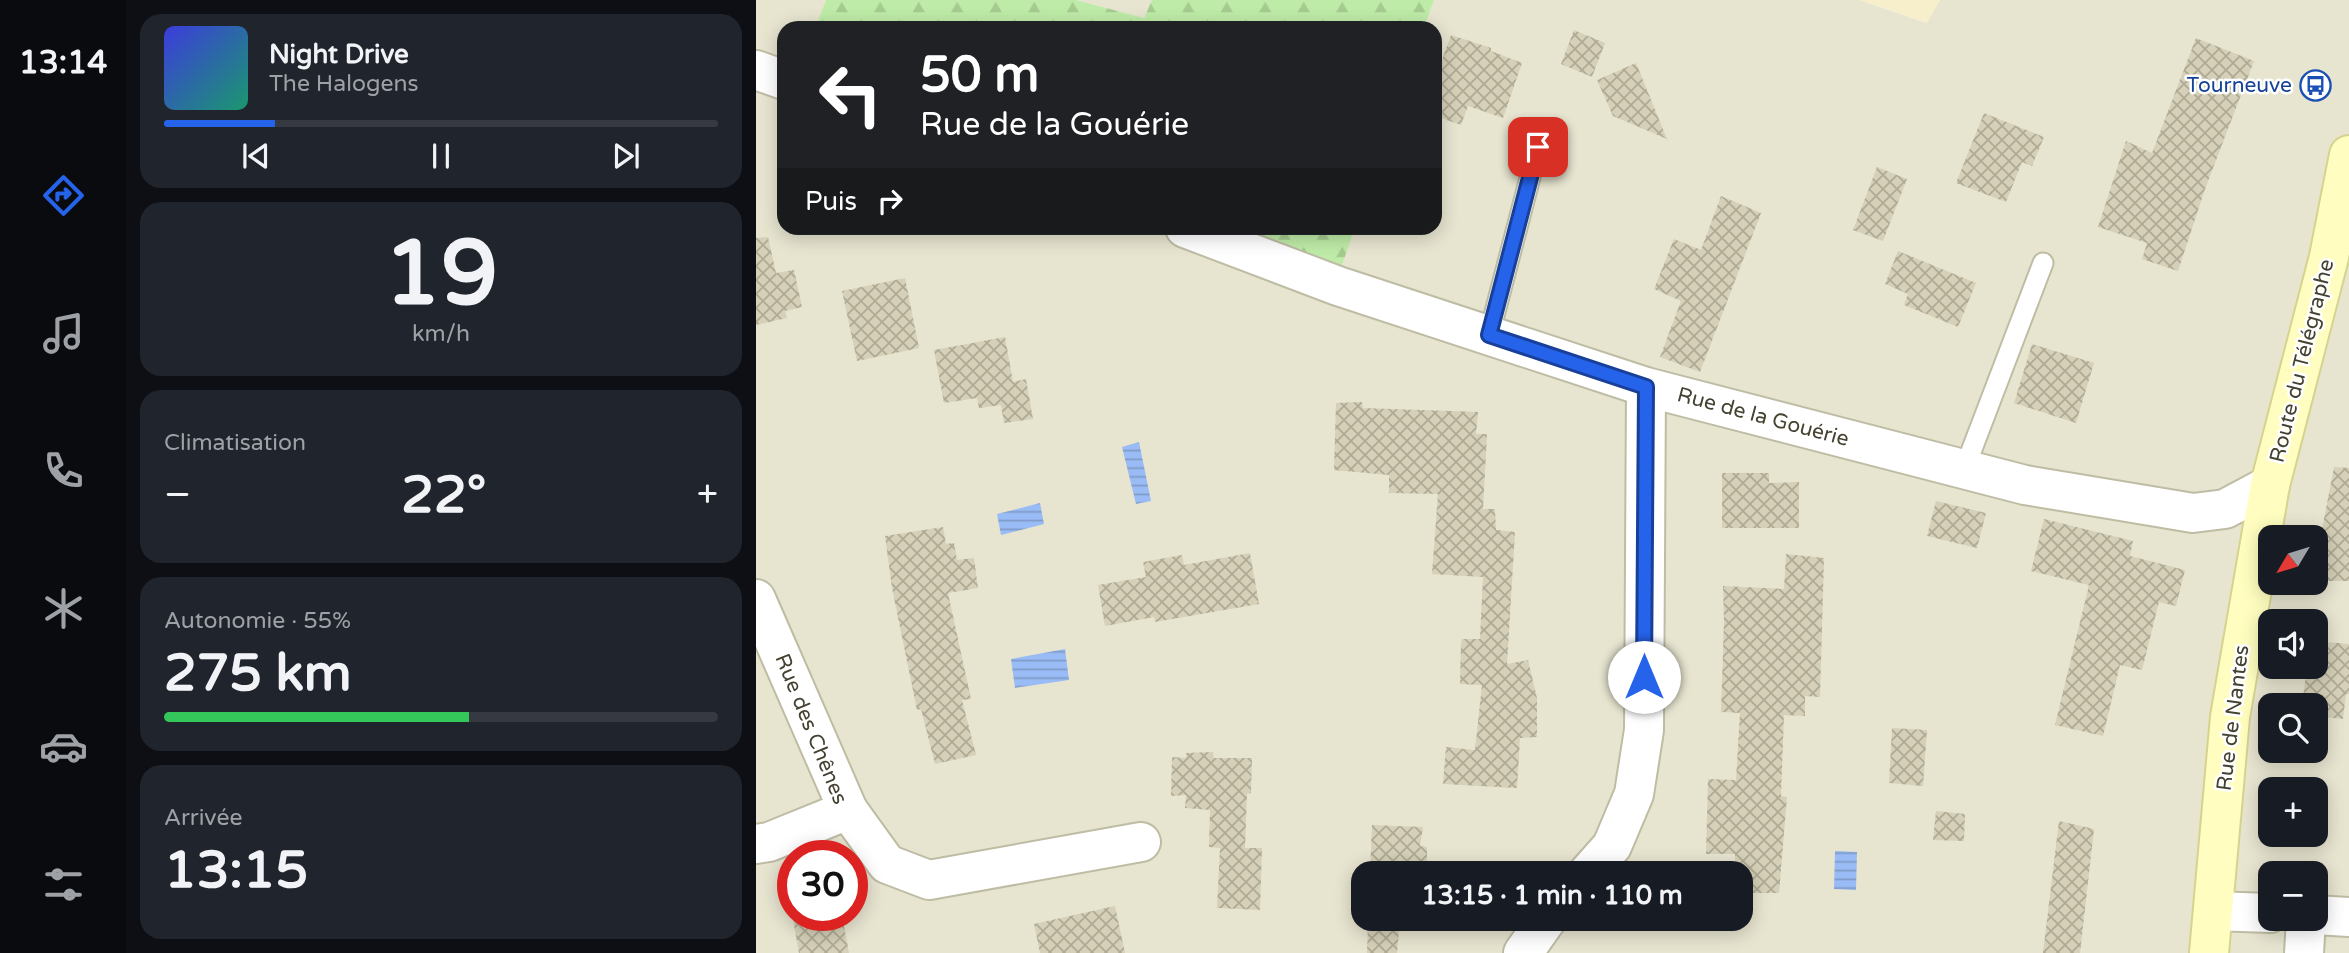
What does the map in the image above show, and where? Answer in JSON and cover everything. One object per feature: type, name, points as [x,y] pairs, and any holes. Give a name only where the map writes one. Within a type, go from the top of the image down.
[{"type":"main road","name":"Route du Télégraphe","points":[[2270,485],[2329,257],[2349,155]]},
{"type":"main road","name":"Rue de Nantes","points":[[2209,953],[2230,717],[2270,485]]},
{"type":"street","points":[[756,70],[777,78]]},
{"type":"street","name":"Rue de la Gouérie","points":[[1203,235],[1338,286],[1646,387],[2025,485],[2193,513],[2225,509],[2270,485]]},
{"type":"street","points":[[1599,861],[1612,846],[1634,794],[1644,730],[1646,387]]},
{"type":"street","name":"Rue des Chênes","points":[[756,599],[848,810],[769,842],[756,844]]},
{"type":"street","points":[[848,810],[887,864],[929,880],[1141,842]]},
{"type":"street","points":[[2213,911],[2258,913]]},
{"type":"street","points":[[2328,916],[2349,917]]},
{"type":"street","points":[[1523,953],[1538,931]]},
{"type":"street","points":[[2304,953],[2305,931]]},
{"type":"lane","points":[[1489,335],[1538,147]]},
{"type":"lane","points":[[1964,470],[2043,263]]},
{"type":"shaded area","points":[[756,0],[826,0],[818,21],[777,21],[777,235],[1258,235],[1342,265],[1353,235],[1442,235],[1442,21],[1426,21],[1434,0],[1859,0],[1926,23],[1940,0],[2349,0],[2349,953],[756,953]]},
{"type":"shaded area","points":[[1076,0],[1152,0],[1144,18]]},
{"type":"shaded area","points":[[1859,0],[1940,0],[1927,23]]},
{"type":"green space","points":[[826,0],[1076,0],[1144,18],[1152,0],[1434,0],[1426,21],[818,21]]},
{"type":"green space","points":[[1258,235],[1353,235],[1342,265]]},
{"type":"water","points":[[1139,442],[1151,501],[1136,504],[1122,447]]},
{"type":"water","points":[[1040,503],[1044,524],[1001,535],[997,514]]},
{"type":"water","points":[[1065,649],[1069,680],[1015,688],[1011,659]]},
{"type":"water","points":[[1835,851],[1857,852],[1856,890],[1834,889]]},
{"type":"building","points":[[1574,30],[1605,43],[1592,77],[1561,64]]},
{"type":"building","points":[[1451,35],[1491,48],[1491,51],[1522,63],[1503,118],[1468,106],[1461,125],[1442,118],[1442,60]]},
{"type":"building","points":[[2196,38],[2254,61],[2205,189],[2178,271],[2142,259],[2147,243],[2098,227],[2126,141],[2152,153]]},
{"type":"building","points":[[1636,63],[1667,139],[1613,116],[1597,80]]},
{"type":"building","points":[[1984,113],[2044,137],[2032,166],[2022,162],[2006,202],[1956,183]]},
{"type":"building","points":[[1877,167],[1907,179],[1883,241],[1853,230]]},
{"type":"building","points":[[1721,196],[1761,213],[1700,372],[1660,357],[1681,301],[1654,289],[1674,239],[1701,250]]},
{"type":"building","points":[[768,237],[776,273],[794,270],[802,307],[785,311],[787,318],[756,325],[756,238]]},
{"type":"building","points":[[1898,251],[1976,283],[1958,327],[1904,305],[1908,294],[1885,284]]},
{"type":"building","points":[[905,278],[919,348],[857,361],[842,291]]},
{"type":"building","points":[[1005,337],[1013,382],[1026,379],[1033,419],[1004,423],[1001,405],[979,408],[977,398],[944,403],[934,350]]},
{"type":"building","points":[[2032,344],[2094,363],[2076,423],[2014,403]]},
{"type":"building","points":[[1362,402],[1363,408],[1478,412],[1476,434],[1487,434],[1483,509],[1495,509],[1496,530],[1515,532],[1507,664],[1528,660],[1537,698],[1537,737],[1520,738],[1517,788],[1443,784],[1446,747],[1475,750],[1482,685],[1460,684],[1461,644],[1462,639],[1480,639],[1483,577],[1432,574],[1438,494],[1389,493],[1389,475],[1334,470],[1336,403]]},
{"type":"building","points":[[2334,467],[2349,468],[2349,581],[2328,581],[2328,525],[2323,525]]},
{"type":"building","points":[[1722,473],[1769,473],[1769,483],[1799,482],[1799,528],[1722,528]]},
{"type":"building","points":[[1936,501],[1986,513],[1977,548],[1927,536]]},
{"type":"building","points":[[2044,519],[2133,541],[2130,556],[2185,570],[2176,606],[2159,602],[2142,670],[2120,665],[2103,736],[2055,725],[2089,585],[2031,571]]},
{"type":"building","points":[[943,527],[946,544],[954,543],[957,560],[974,558],[978,588],[948,593],[971,699],[962,700],[976,755],[935,764],[921,709],[917,710],[892,588],[885,536]]},
{"type":"building","points":[[1250,553],[1259,604],[1155,622],[1154,617],[1105,626],[1098,585],[1146,577],[1143,562],[1182,555],[1184,565]]},
{"type":"building","points":[[1786,554],[1824,558],[1820,697],[1805,696],[1805,716],[1784,715],[1781,796],[1787,797],[1779,893],[1753,893],[1753,861],[1735,861],[1735,854],[1706,854],[1708,779],[1736,780],[1740,713],[1721,712],[1723,586],[1784,589]]},
{"type":"building","points":[[2328,642],[2349,644],[2349,694],[2346,694],[2343,719],[2328,717],[2328,693],[2304,693],[2305,679],[2328,679]]},
{"type":"building","points":[[1892,728],[1927,730],[1923,786],[1889,783]]},
{"type":"building","points":[[1213,752],[1214,758],[1252,758],[1251,793],[1247,794],[1245,848],[1262,848],[1260,910],[1217,908],[1220,848],[1209,847],[1210,810],[1185,808],[1186,795],[1171,796],[1172,757],[1186,758],[1186,753]]},
{"type":"building","points":[[1936,811],[1965,814],[1964,841],[1933,840]]},
{"type":"building","points":[[2059,821],[2094,829],[2080,953],[2043,953]]},
{"type":"building","points":[[1372,825],[1423,827],[1420,846],[1427,847],[1427,861],[1370,861]]},
{"type":"building","points":[[1115,906],[1125,953],[1040,953],[1034,924]]},
{"type":"building","points":[[795,931],[845,931],[849,953],[799,953]]},
{"type":"building","points":[[1368,931],[1399,931],[1397,953],[1367,953]]},
{"type":"place","name":"Tourneuve","points":[[2315,85]]},
{"type":"route","points":[[1538,147],[1489,335],[1646,387],[1644,677]]}]
